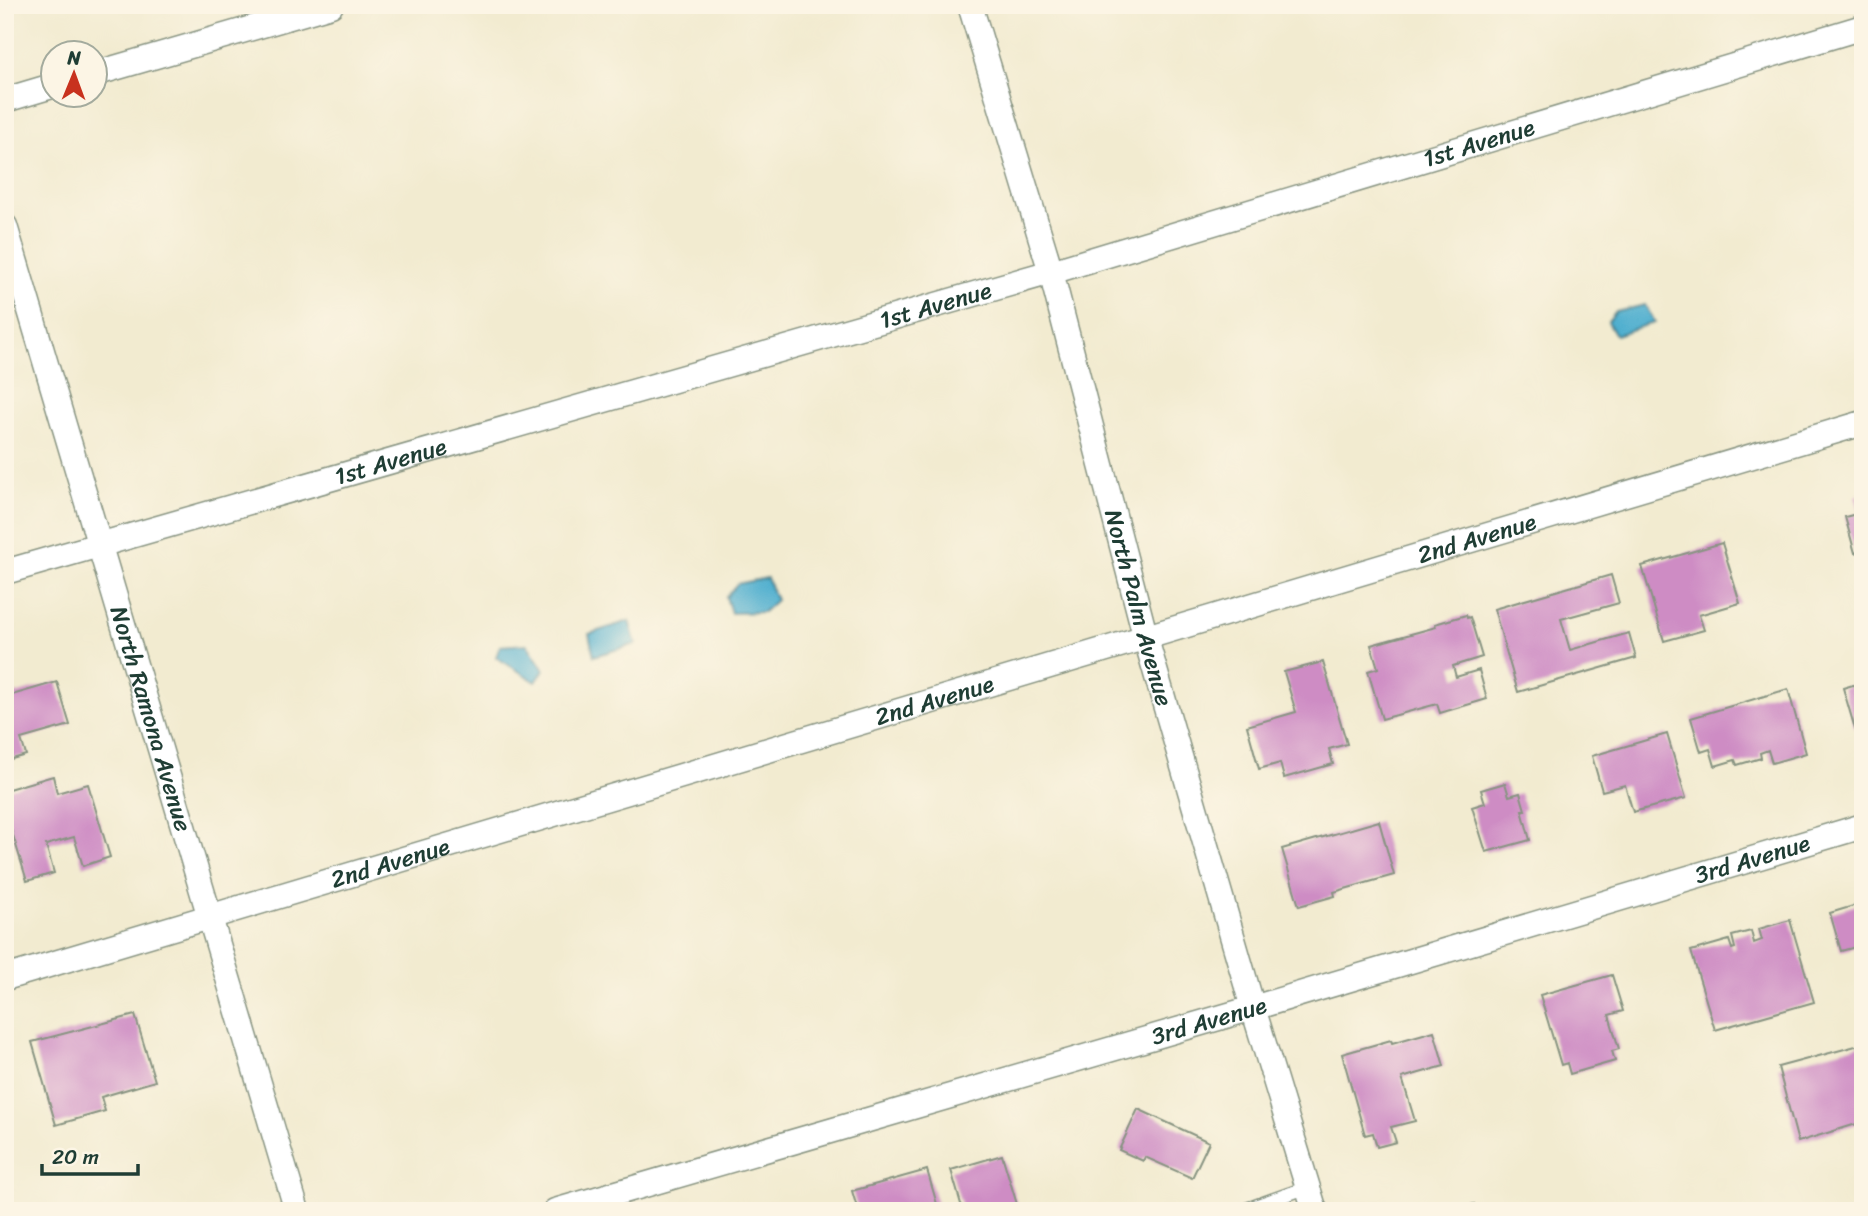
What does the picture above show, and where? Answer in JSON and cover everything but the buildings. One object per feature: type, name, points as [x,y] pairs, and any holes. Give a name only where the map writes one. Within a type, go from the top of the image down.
[{"type":"street","points":[[108,70],[331,5]]},
{"type":"street","name":"North Palm Avenue","points":[[970,5],[1051,272],[1146,639],[1315,1211]]},
{"type":"street","name":"1st Avenue","points":[[5,572],[1051,272],[1863,27]]},
{"type":"street","points":[[5,100],[38,90]]},
{"type":"street","name":"North Ramona Avenue","points":[[5,226],[297,1211]]},
{"type":"street","name":"2nd Avenue","points":[[5,978],[1863,423]]},
{"type":"street","name":"3rd Avenue","points":[[555,1211],[1254,1008],[1863,826]]},
{"type":"lane","points":[[1241,1211],[1308,1187]]},
{"type":"water","points":[[1645,305],[1655,322],[1616,335],[1608,322],[1616,312]]},
{"type":"water","points":[[767,578],[776,600],[763,612],[731,613],[726,597],[737,584]]},
{"type":"water","points":[[629,621],[636,644],[594,656],[589,634]]},
{"type":"water","points":[[527,644],[544,670],[536,682],[496,657],[500,646]]}]
